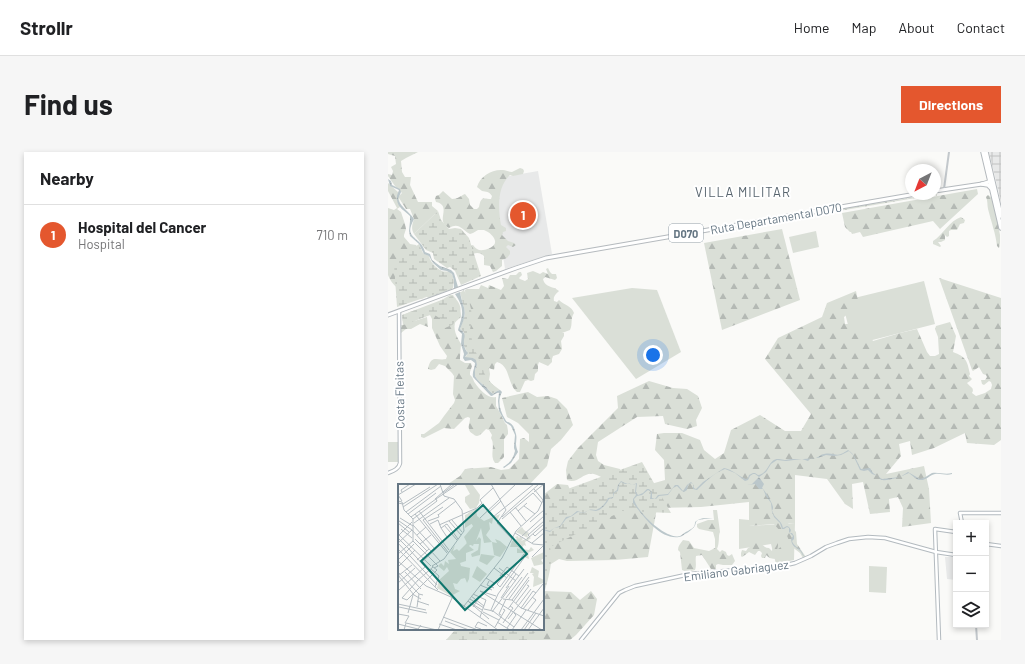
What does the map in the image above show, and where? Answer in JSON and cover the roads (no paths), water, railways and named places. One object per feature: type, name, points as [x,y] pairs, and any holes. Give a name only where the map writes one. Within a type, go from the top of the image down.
[{"type":"highway","points":[[984,152],[1001,216]]},
{"type":"highway","points":[[984,152],[987,171],[1001,228]]},
{"type":"highway","points":[[988,163],[991,178],[990,182],[993,186],[998,206]]},
{"type":"highway","points":[[987,171],[987,177],[982,183],[988,185],[992,191]]},
{"type":"main road","points":[[941,190],[990,182]]},
{"type":"main road","name":"Ruta Departamental D070","points":[[399,311],[546,258],[905,196]]},
{"type":"main road","name":"D070","points":[[388,315],[399,311]]},
{"type":"main road","name":"Costa Fleitas","points":[[388,473],[397,468],[400,463],[399,311]]},
{"type":"main road","points":[[961,520],[960,513],[1001,513]]},
{"type":"main road","points":[[939,640],[935,530],[953,532]]},
{"type":"main road","name":"Emiliano Gabriaguez","points":[[581,640],[619,593],[635,586],[656,581],[690,574],[782,566],[795,563],[837,543],[849,539],[868,537],[885,538],[936,552],[953,555]]},
{"type":"main road","points":[[989,544],[1001,546]]},
{"type":"street","points":[[945,189],[949,152]]},
{"type":"street","points":[[976,628],[977,640]]},
{"type":"water","points":[[388,179],[391,181],[392,185],[400,189],[401,192],[398,199],[401,205],[414,219],[410,228],[412,236],[422,245],[425,252],[430,254],[432,260],[454,273],[458,287],[454,289],[452,274],[441,270],[433,263],[429,256],[424,254],[419,244],[410,236],[409,231],[410,216],[398,203],[397,198],[399,190],[390,186]]},
{"type":"water","points":[[460,292],[465,313],[460,329],[465,335],[464,345],[468,353],[465,357],[476,360],[477,365],[475,376],[480,382],[493,394],[500,390],[502,392],[499,402],[503,416],[506,421],[511,424],[516,434],[516,445],[518,452],[511,463],[504,468],[503,467],[511,460],[515,451],[515,435],[511,426],[505,422],[499,411],[498,401],[499,393],[491,396],[473,377],[475,363],[471,360],[465,361],[463,358],[464,354],[461,344],[462,334],[458,330],[462,316],[462,308],[455,294]]},
{"type":"water","points":[[848,450],[849,451],[841,455],[834,456],[826,455],[816,458],[823,454],[838,455]]},
{"type":"water","points":[[853,455],[861,469],[870,468],[877,476],[868,470],[860,470]]},
{"type":"water","points":[[775,459],[802,459],[786,461],[777,460],[771,464],[766,472],[759,477],[755,474],[750,476],[748,480],[745,481],[735,473],[746,479],[753,473],[758,475],[762,474]]},
{"type":"water","points":[[724,468],[735,473],[725,469],[715,474]]},
{"type":"water","points":[[908,472],[920,479],[932,473],[952,473],[948,475],[935,474],[922,480],[917,479],[909,473],[901,476]]},
{"type":"water","points":[[711,476],[697,490],[693,489],[693,484],[694,488],[696,489]]},
{"type":"water","points":[[759,477],[764,484],[763,489],[759,489],[755,484],[747,485],[752,484]]},
{"type":"water","points":[[878,477],[882,479],[899,477],[881,480]]},
{"type":"water","points":[[621,481],[628,483],[625,484],[621,482],[618,491],[614,493],[613,498],[609,499],[600,509],[596,511],[590,510],[598,509],[608,498],[613,497],[613,493],[617,490]]},
{"type":"water","points":[[691,482],[693,484],[691,483],[688,485],[687,490],[684,492],[677,486],[673,488],[668,495],[659,496],[655,499],[658,495],[668,494],[675,485],[678,485],[683,491],[687,485]]},
{"type":"water","points":[[637,483],[636,492],[638,495],[647,489],[652,492],[652,498],[655,499],[650,499],[651,492],[648,490],[634,499],[640,510],[652,524],[667,534],[680,536],[693,528],[681,537],[665,535],[653,526],[633,503],[633,499],[636,495],[635,492],[636,484],[632,485]]},
{"type":"water","points":[[763,489],[773,505],[772,511],[774,515],[781,523],[783,528],[787,526],[789,527],[791,530],[790,533],[789,528],[787,527],[782,529],[780,523],[774,517],[772,512],[771,503]]},
{"type":"water","points":[[577,511],[583,513],[578,512],[566,519],[560,527],[554,528],[560,526],[566,517],[571,516]]},
{"type":"water","points":[[713,518],[698,520],[693,528],[695,522],[699,519]]},
{"type":"water","points":[[790,533],[794,536],[792,541],[793,543],[801,550],[805,557],[792,544],[791,539],[793,536]]},
{"type":"place","name":"Hospital del Cancer","points":[[523,215]]},
{"type":"district","name":"VILLA MILITAR","points":[[743,192]]}]
